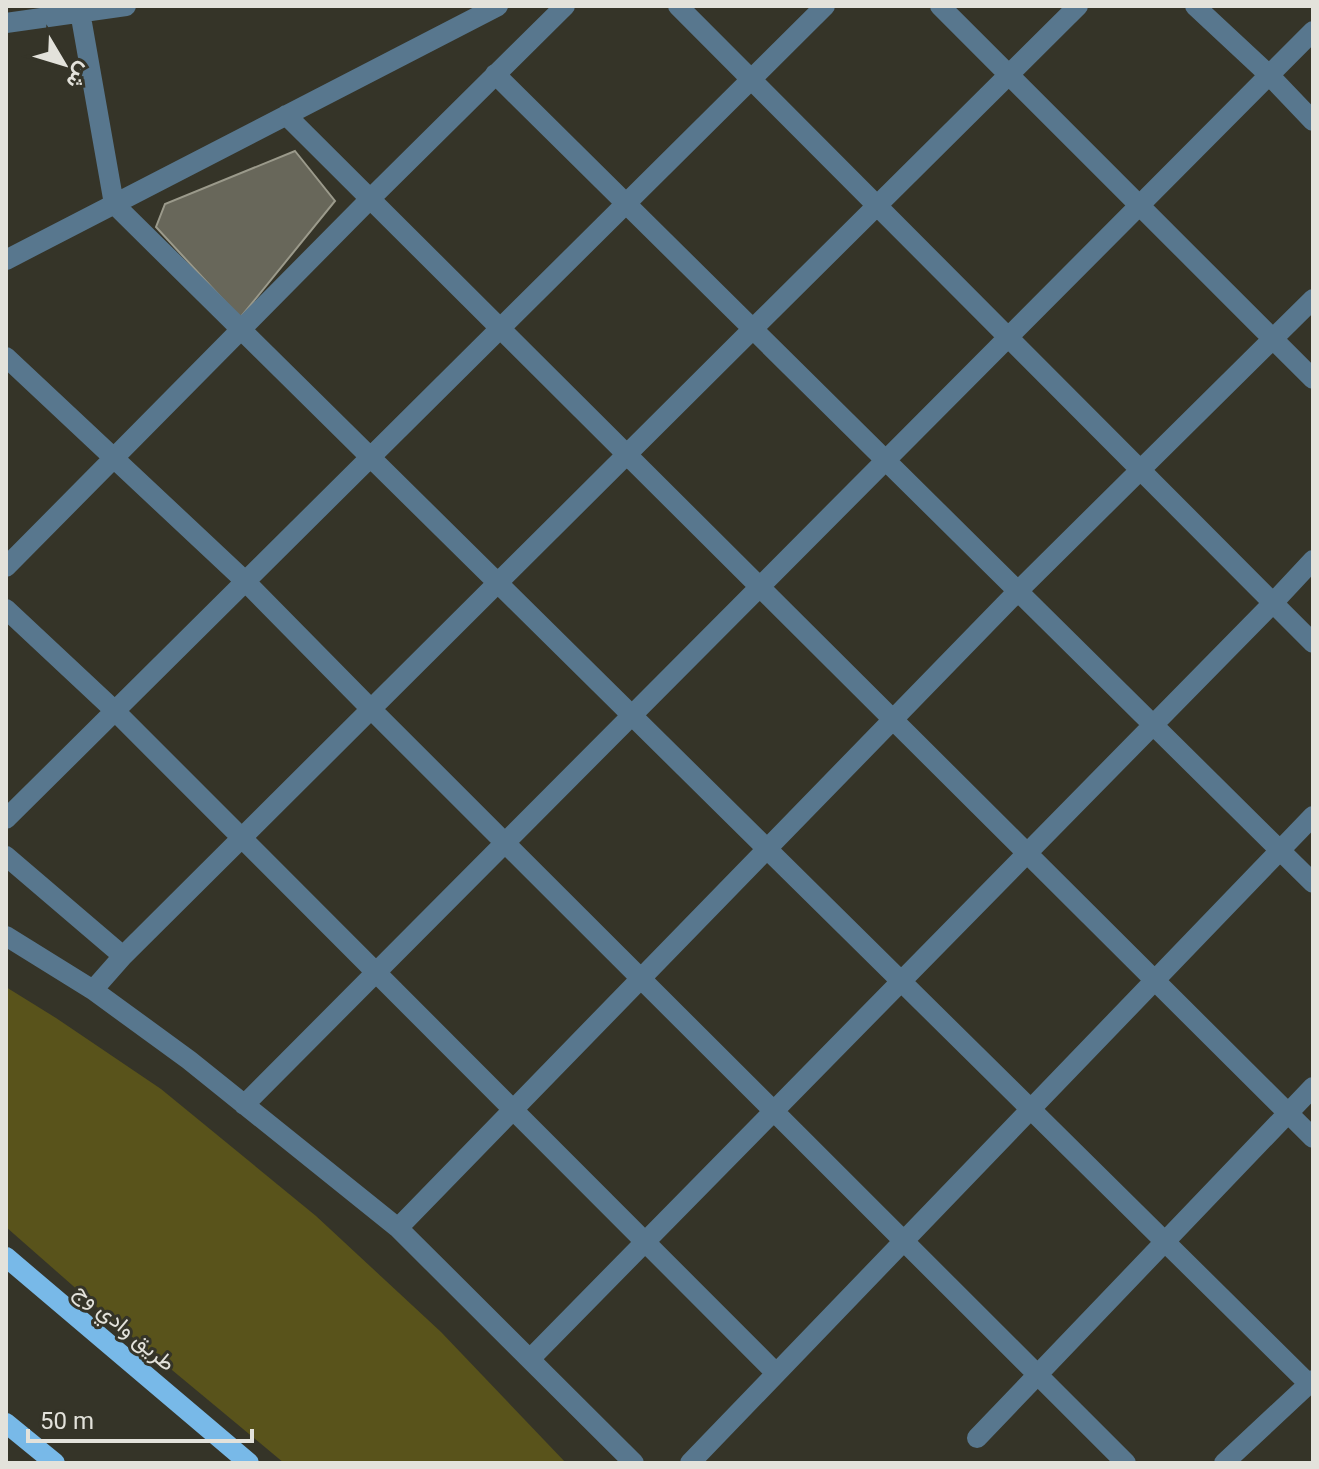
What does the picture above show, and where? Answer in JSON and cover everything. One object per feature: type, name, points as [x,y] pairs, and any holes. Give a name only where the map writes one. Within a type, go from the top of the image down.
[{"type":"main road","name":"طريق وادي وج","points":[[6,1257],[249,1463]]},
{"type":"main road","points":[[6,1423],[55,1463]]},
{"type":"street","points":[[6,23],[80,9],[126,6]]},
{"type":"street","points":[[6,260],[498,6]]},
{"type":"street","points":[[6,567],[565,6]]},
{"type":"street","points":[[678,6],[1313,643]]},
{"type":"street","points":[[6,819],[825,6]]},
{"type":"street","points":[[940,6],[1313,379]]},
{"type":"street","points":[[93,990],[123,956],[370,708],[1078,6]]},
{"type":"street","points":[[1195,6],[1313,121]]},
{"type":"street","points":[[80,9],[114,204],[1311,1382],[1224,1463]]},
{"type":"street","points":[[244,1105],[1313,31]]},
{"type":"street","points":[[495,74],[1313,883]]},
{"type":"street","points":[[286,115],[1313,1138]]},
{"type":"street","points":[[398,1228],[1019,590],[1313,299]]},
{"type":"street","points":[[6,357],[245,581],[1126,1463]]},
{"type":"street","points":[[530,1359],[1313,560]]},
{"type":"street","points":[[6,609],[114,710],[776,1373]]},
{"type":"street","points":[[690,1463],[1313,816]]},
{"type":"street","points":[[6,856],[123,956]]},
{"type":"street","points":[[6,936],[93,990],[189,1060],[398,1228],[634,1463]]},
{"type":"street","points":[[977,1438],[1313,1087]]},
{"type":"shaded area","points":[[6,987],[161,1089],[316,1216],[441,1332],[566,1463],[284,1463],[113,1321],[6,1227]]},
{"type":"building","points":[[295,151],[335,201],[240,318],[156,227],[165,204]]}]
